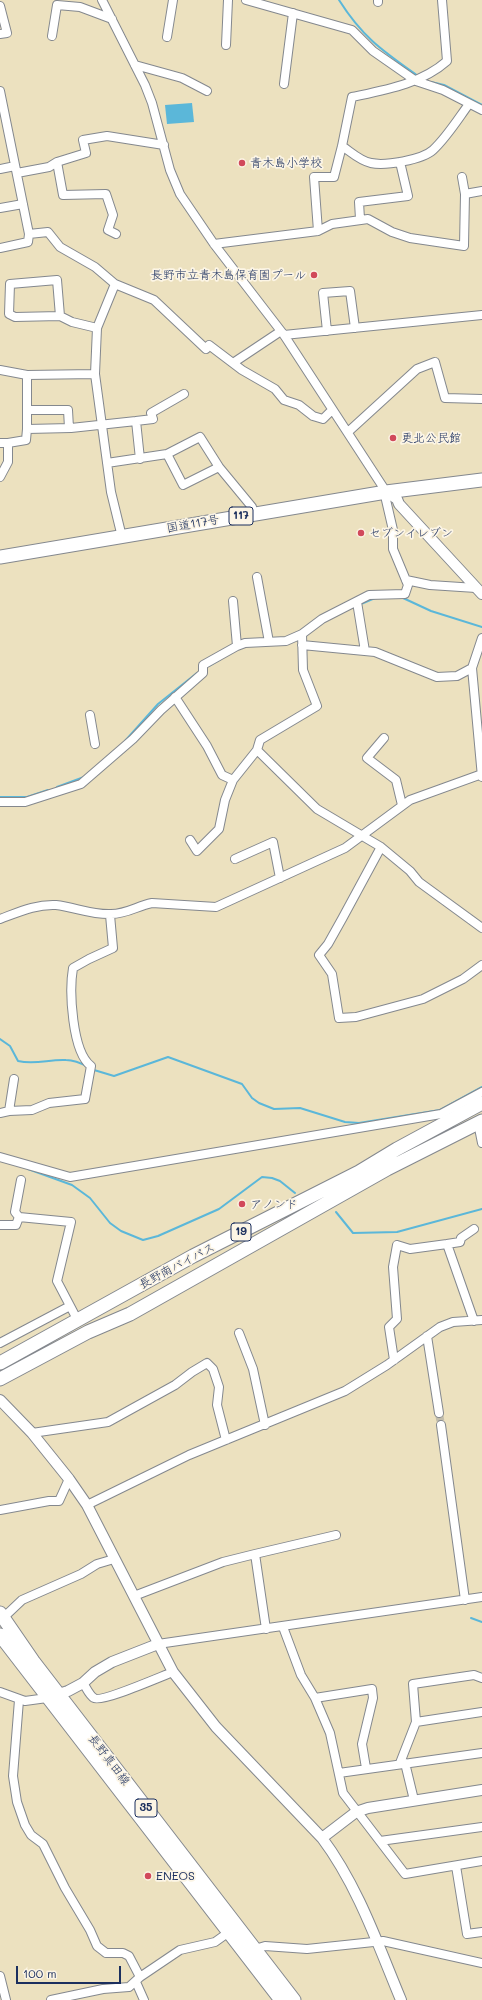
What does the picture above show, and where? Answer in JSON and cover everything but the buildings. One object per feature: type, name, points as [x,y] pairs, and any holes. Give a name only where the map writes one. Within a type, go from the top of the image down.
[{"type":"main road","name":"国道117号","points":[[0,557],[386,492],[482,480]]},
{"type":"main road","name":"長野南バイパス","points":[[0,1363],[193,1256],[359,1172],[397,1149],[482,1103]]},
{"type":"main road","name":"長野南バイパス","points":[[0,1379],[88,1332],[130,1314],[387,1169],[480,1122]]},
{"type":"main road","name":"長野真田線","points":[[2,1615],[33,1661],[53,1696],[281,2000]]},
{"type":"main road","name":"長野真田線","points":[[0,1635],[53,1696],[294,2000]]},
{"type":"street","points":[[0,802],[25,802],[81,784],[133,740],[175,697],[203,673],[203,665],[237,646],[250,643],[286,641],[302,634],[322,619],[375,594],[405,594],[408,585],[393,549],[394,530],[386,492],[283,333],[214,244],[180,194],[170,170],[152,103],[135,65],[102,0]]},
{"type":"street","points":[[167,37],[173,0]]},
{"type":"street","points":[[226,45],[228,0]]},
{"type":"street","points":[[246,0],[352,30],[373,51],[420,79],[482,110]]},
{"type":"street","points":[[318,231],[314,177],[334,177],[352,96],[420,79],[437,70],[448,61],[442,0]]},
{"type":"street","points":[[52,36],[57,5],[80,7],[112,19]]},
{"type":"street","points":[[0,6],[7,33],[0,34]]},
{"type":"street","points":[[284,84],[293,13]]},
{"type":"street","points":[[135,65],[182,78],[207,91]]},
{"type":"street","points":[[0,91],[4,129],[16,170],[29,234],[28,242],[0,248]]},
{"type":"street","points":[[342,146],[361,160],[372,163],[400,162],[418,158],[432,151],[469,104]]},
{"type":"street","points":[[0,168],[16,170],[49,167],[58,162],[86,153],[83,140],[107,136],[164,145]]},
{"type":"street","points":[[58,162],[63,196],[106,194],[113,215],[108,230],[116,234]]},
{"type":"street","points":[[360,219],[359,202],[408,196],[400,162]]},
{"type":"street","points":[[214,244],[318,231],[332,224],[368,219],[392,232],[410,238],[464,246],[465,194],[462,177]]},
{"type":"street","points":[[465,194],[482,190]]},
{"type":"street","points":[[0,208],[23,204]]},
{"type":"street","points":[[29,234],[48,232],[60,247],[95,267],[115,284],[154,300],[206,349],[209,345],[233,363],[275,389],[284,400],[300,405],[313,416],[323,419],[332,410]]},
{"type":"street","points":[[60,316],[57,280],[10,284],[10,314],[15,317],[60,316],[72,322],[97,328]]},
{"type":"street","points":[[115,284],[97,328],[95,374],[111,492],[122,537]]},
{"type":"street","points":[[327,331],[322,293],[350,291],[355,328]]},
{"type":"street","points":[[233,363],[283,333],[327,331],[482,315]]},
{"type":"street","points":[[348,432],[416,369],[435,362],[445,398],[482,399]]},
{"type":"street","points":[[0,370],[27,375],[95,374]]},
{"type":"street","points":[[0,477],[8,462],[4,443],[26,440],[28,429],[27,375]]},
{"type":"street","points":[[28,429],[69,428],[152,419],[151,413],[184,394]]},
{"type":"street","points":[[27,410],[68,410],[69,428]]},
{"type":"street","points":[[136,421],[140,459]]},
{"type":"street","points":[[108,463],[168,454],[200,437],[219,468],[252,507],[254,514]]},
{"type":"street","points":[[168,454],[183,485],[219,468]]},
{"type":"street","points":[[386,492],[397,499],[399,504],[479,591]]},
{"type":"street","points":[[257,577],[269,642]]},
{"type":"street","points":[[406,580],[430,585],[479,591]]},
{"type":"street","points":[[234,601],[237,646]]},
{"type":"street","points":[[357,602],[365,651]]},
{"type":"street","points":[[190,840],[197,851],[219,829],[225,800],[233,780],[257,750],[260,740],[317,706],[303,670],[302,634]]},
{"type":"street","points":[[0,919],[40,905],[57,905],[110,914],[128,913],[143,905],[152,903],[216,907],[345,848],[402,805],[430,792],[482,775],[472,668],[482,638]]},
{"type":"street","points":[[302,645],[365,651],[387,656],[437,677],[457,676],[472,668]]},
{"type":"street","points":[[175,697],[207,746],[222,775],[233,780]]},
{"type":"street","points":[[90,714],[95,744]]},
{"type":"street","points":[[384,738],[367,758],[396,780],[402,805]]},
{"type":"street","points":[[257,750],[317,809],[381,847],[410,871],[419,882],[482,928]]},
{"type":"street","points":[[235,859],[273,842],[280,878]]},
{"type":"street","points":[[381,847],[328,944],[319,955],[332,974],[339,1018],[356,1017],[423,999],[463,979],[482,965]]},
{"type":"street","points":[[0,1113],[32,1110],[50,1103],[85,1099],[91,1066],[83,1056],[77,1038],[72,1006],[72,976],[74,968],[113,948],[110,914]]},
{"type":"street","points":[[9,1111],[14,1078]]},
{"type":"street","points":[[0,1157],[70,1177],[441,1114],[482,1092]]},
{"type":"street","points":[[480,1122],[482,1143]]},
{"type":"street","points":[[21,1180],[15,1212],[19,1217],[71,1222],[57,1281],[78,1321]]},
{"type":"street","points":[[0,1225],[16,1225],[19,1217]]},
{"type":"street","points":[[394,1360],[389,1327],[397,1319],[393,1267],[397,1245],[410,1249],[460,1242],[461,1238],[474,1229]]},
{"type":"street","points":[[87,1505],[189,1455],[345,1391],[394,1360],[440,1327],[453,1322],[478,1320],[447,1244]]},
{"type":"street","points":[[0,1343],[70,1306]]},
{"type":"street","points":[[239,1332],[253,1370],[265,1425]]},
{"type":"street","points":[[427,1336],[439,1413]]},
{"type":"street","points":[[32,1433],[108,1422],[175,1385],[207,1363],[213,1369],[219,1387],[217,1405],[226,1440]]},
{"type":"street","points":[[1,1403],[32,1433],[69,1479],[87,1505],[173,1672],[216,1728],[322,1838],[337,1858],[353,1888],[402,2000]]},
{"type":"street","points":[[441,1425],[464,1600]]},
{"type":"street","points":[[0,1510],[49,1501],[59,1501],[69,1479]]},
{"type":"street","points":[[134,1596],[222,1562],[336,1535]]},
{"type":"street","points":[[255,1554],[266,1629]]},
{"type":"street","points":[[2,1615],[22,1600],[81,1574],[97,1564],[114,1559]]},
{"type":"street","points":[[0,1692],[19,1700],[32,1702],[53,1696],[83,1683],[95,1672],[112,1662],[158,1644],[482,1597]]},
{"type":"street","points":[[283,1627],[300,1675],[315,1698],[330,1733],[343,1794],[405,1874],[482,1861]]},
{"type":"street","points":[[83,1683],[93,1698],[96,1699],[108,1697],[173,1672]]},
{"type":"street","points":[[414,1800],[402,1763],[416,1722],[413,1684],[474,1675],[482,1678]]},
{"type":"street","points":[[315,1698],[372,1689],[373,1698],[362,1744],[366,1768]]},
{"type":"street","points":[[19,1700],[13,1776],[17,1802],[25,1825],[30,1835],[43,1844],[65,1888],[87,1924],[97,1946],[106,1953],[124,1953],[129,1956],[144,2000]]},
{"type":"street","points":[[416,1722],[482,1712]]},
{"type":"street","points":[[339,1773],[402,1763],[482,1754]]},
{"type":"street","points":[[322,1838],[356,1812],[368,1808],[482,1790]]},
{"type":"street","points":[[380,1841],[482,1827]]},
{"type":"street","points":[[456,1866],[467,1934],[482,1932]]},
{"type":"street","points":[[51,2000],[102,1989],[129,1987],[180,1950],[215,1942],[229,1932]]},
{"type":"street","points":[[255,1949],[265,1946],[307,1949],[376,1941],[482,1963]]},
{"type":"street","points":[[0,1976],[6,2000]]},
{"type":"water","points":[[192,103],[194,122],[167,124],[165,105]]},
{"type":"waterway","points":[[339,0],[365,34],[374,43],[418,76]]},
{"type":"waterway","points":[[431,82],[444,85],[482,105]]},
{"type":"waterway","points":[[361,604],[375,598]]},
{"type":"waterway","points":[[403,598],[431,611],[482,627]]},
{"type":"waterway","points":[[209,666],[221,659]]},
{"type":"waterway","points":[[125,741],[158,704],[197,673]]},
{"type":"waterway","points":[[57,787],[84,777]]},
{"type":"waterway","points":[[0,797],[27,797],[48,790]]},
{"type":"waterway","points":[[0,1039],[10,1046],[18,1061],[31,1062],[69,1060],[88,1067]]},
{"type":"waterway","points":[[94,1070],[114,1076],[168,1057],[242,1084],[252,1098],[259,1103],[274,1109],[300,1108],[345,1122],[359,1123],[440,1110],[482,1087]]},
{"type":"waterway","points":[[28,1169],[72,1185],[90,1198],[110,1223],[121,1231],[143,1240],[158,1236],[219,1209],[262,1177],[280,1181],[295,1193]]},
{"type":"waterway","points":[[336,1212],[353,1233],[397,1232],[482,1209]]},
{"type":"waterway","points":[[471,1618],[482,1622]]},
{"type":"tunnel","points":[[439,1413],[441,1425]]},
{"type":"place","name":"青木島小学校","points":[[242,163]]},
{"type":"place","name":"長野市立青木島保育園プール","points":[[314,275]]},
{"type":"place","name":"更北公民館","points":[[393,438]]},
{"type":"place","name":"セブンイレブン","points":[[361,533]]},
{"type":"place","name":"アノンド","points":[[242,1204]]},
{"type":"place","name":"ENEOS","points":[[148,1876]]}]
